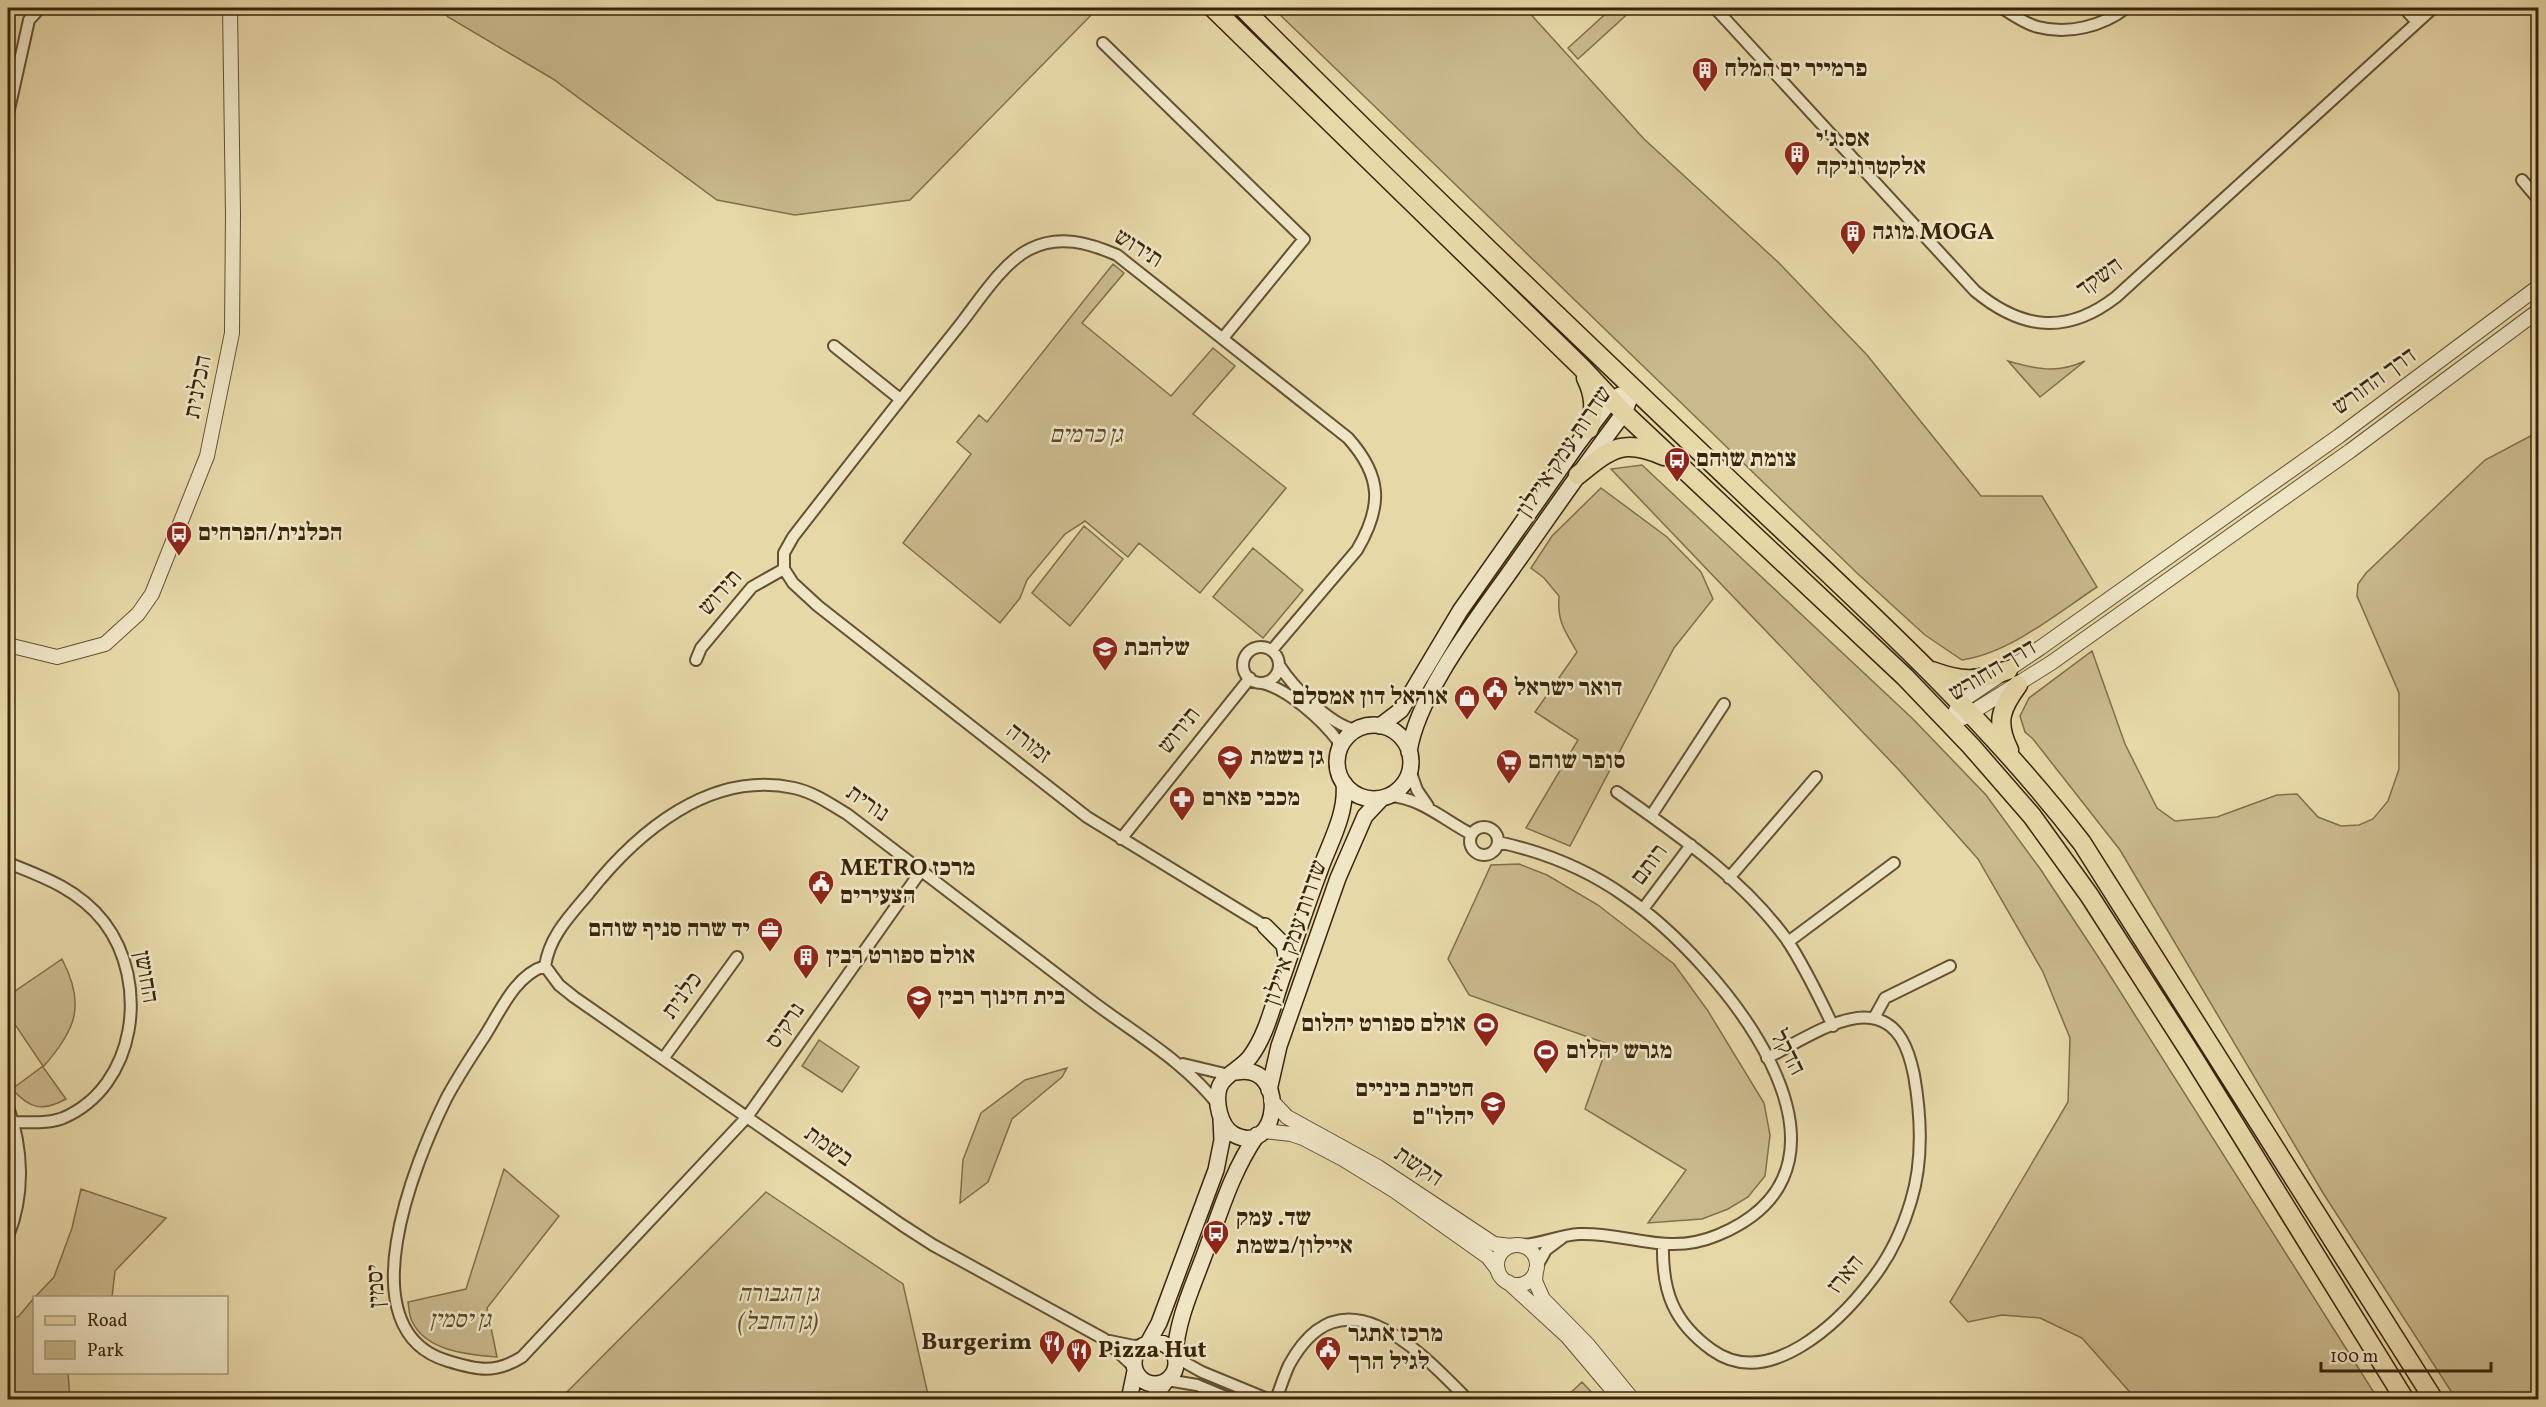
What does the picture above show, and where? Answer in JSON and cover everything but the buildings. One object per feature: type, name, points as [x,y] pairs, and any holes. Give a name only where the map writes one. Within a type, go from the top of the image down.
[{"type":"main road","points":[[1213,8],[1582,368],[1618,406],[1905,677],[1950,723],[2032,816],[2089,895],[2193,1057],[2405,1400]]},
{"type":"main road","points":[[1243,8],[1927,669],[2014,759],[2082,843],[2434,1400]]},
{"type":"main road","points":[[1582,368],[1593,392],[1594,400],[1594,413],[1589,429]]},
{"type":"main road","name":"שדרות עמק איילון","points":[[1380,726],[1401,710],[1460,611],[1589,429],[1618,406],[1634,388]]},
{"type":"main road","name":"שדרות עמק איילון","points":[[1409,752],[1412,736],[1425,705],[1458,648],[1578,475],[1618,406]]},
{"type":"main road","points":[[1578,475],[1596,461],[1621,447],[1643,447],[1674,460]]},
{"type":"main road","points":[[1927,669],[1954,679],[1972,681],[2008,670]]},
{"type":"main road","points":[[2014,759],[2002,730],[2001,716],[2006,702],[2018,685]]},
{"type":"main road","points":[[1367,726],[1380,726],[1398,734],[1409,752],[1410,770],[1404,783],[1385,797],[1360,797],[1344,783],[1337,766],[1338,753],[1347,737],[1356,730],[1367,726]]},
{"type":"main road","name":"שדרות עמק איילון","points":[[1233,1073],[1250,1058],[1261,1038],[1343,809],[1344,783]]},
{"type":"main road","name":"שדרות עמק איילון","points":[[1270,1095],[1279,1046],[1338,878],[1365,816],[1385,797]]},
{"type":"main road","points":[[1265,926],[1286,928],[1302,919]]},
{"type":"main road","points":[[1265,926],[1284,945],[1287,963]]},
{"type":"main road","points":[[1129,1400],[1136,1353],[1146,1344],[1159,1323],[1215,1170],[1222,1140],[1219,1088],[1233,1073],[1245,1070],[1258,1075],[1270,1095],[1271,1119],[1245,1152],[1233,1177],[1178,1327],[1175,1369],[1152,1400]]},
{"type":"main road","points":[[1220,1112],[1233,1134],[1243,1137],[1261,1133]]},
{"type":"main road","points":[[1146,1344],[1161,1342],[1171,1348],[1175,1356]]},
{"type":"main road","points":[[1135,1369],[1139,1377],[1150,1384],[1166,1381]]},
{"type":"street","points":[[8,114],[29,20],[40,8]]},
{"type":"street","name":"הכלנית","points":[[8,645],[57,657],[105,644],[138,614],[152,594],[207,456],[232,333],[234,214],[230,8]]},
{"type":"street","name":"השקד","points":[[1715,8],[1975,291],[1994,306],[2034,323],[2060,323],[2078,319],[2089,315],[2110,301],[2433,8]]},
{"type":"street","points":[[2002,8],[2037,27],[2054,29],[2087,27],[2116,15],[2126,8]]},
{"type":"street","points":[[2045,8],[2079,8]]},
{"type":"street","points":[[2404,8],[2417,22]]},
{"type":"street","points":[[1103,43],[1304,239],[1224,338]]},
{"type":"street","points":[[2522,180],[2538,199]]},
{"type":"street","name":"תירוש","points":[[696,660],[702,648],[752,587],[784,569],[784,553],[793,537],[900,399],[1004,271],[1029,249],[1050,242],[1071,241],[1086,243],[1118,255],[1348,438],[1367,460],[1375,488],[1370,522],[1357,550],[1272,650]]},
{"type":"street","name":"דרך החורש","points":[[1950,723],[2008,670],[2339,436],[2538,287]]},
{"type":"street","name":"דרך החורש","points":[[1966,708],[2018,685],[2360,444],[2538,311]]},
{"type":"street","points":[[834,346],[900,399]]},
{"type":"street","name":"זמורה","points":[[784,569],[793,583],[818,606],[1087,817],[1265,926]]},
{"type":"street","points":[[1338,753],[1338,741],[1335,737],[1296,701],[1273,686],[1254,680],[1244,669],[1243,663],[1248,652],[1258,647],[1272,650],[1291,682],[1334,720],[1346,728],[1356,730]]},
{"type":"street","points":[[1254,680],[1265,682],[1275,676],[1279,665]]},
{"type":"street","name":"תירוש","points":[[1121,839],[1254,680]]},
{"type":"street","points":[[1651,816],[1724,705]]},
{"type":"street","points":[[1410,770],[1417,790],[1430,809]]},
{"type":"street","points":[[1729,878],[1816,777]]},
{"type":"street","name":"נורית","points":[[544,966],[550,942],[617,859],[659,823],[686,806],[715,793],[746,786],[773,785],[796,788],[820,798],[847,814],[1119,1022],[1175,1060],[1197,1081],[1220,1112]]},
{"type":"street","points":[[1617,792],[1691,845],[1757,904],[1788,942],[1810,978],[1833,1026]]},
{"type":"street","points":[[1385,797],[1402,797],[1430,809],[1471,834]]},
{"type":"street","points":[[1486,826],[1496,833],[1498,842],[1493,852],[1479,854],[1469,844],[1471,834],[1476,828],[1486,826]]},
{"type":"street","name":"הדקל","points":[[1498,842],[1566,863],[1610,886],[1668,931],[1713,978],[1749,1027],[1785,1096],[1791,1124],[1791,1150],[1780,1183],[1760,1209],[1732,1228],[1699,1241],[1681,1245],[1663,1245],[1588,1234],[1568,1235],[1529,1246],[1514,1245]]},
{"type":"street","name":"רותם","points":[[1642,909],[1691,845]]},
{"type":"street","name":"החושן","points":[[8,863],[62,886],[89,906],[102,921],[122,952],[133,1004],[125,1045],[117,1064],[89,1101],[60,1119],[13,1122]]},
{"type":"street","points":[[1788,942],[1894,863]]},
{"type":"street","name":"נרקיס","points":[[747,1117],[921,871]]},
{"type":"street","name":"כלנית","points":[[663,1059],[737,957]]},
{"type":"street","name":"בשמת","points":[[544,966],[574,997],[933,1245],[1104,1339],[1135,1369]]},
{"type":"street","name":"יסמין","points":[[544,966],[525,977],[512,994],[452,1089],[427,1143],[408,1196],[398,1228],[394,1290],[397,1312],[407,1335],[422,1349],[443,1360],[471,1368],[494,1369],[510,1365],[522,1357],[747,1117]]},
{"type":"street","points":[[1767,1058],[1833,1026],[1859,1017],[1874,1018],[1885,998],[1950,966]]},
{"type":"street","name":"הארז","points":[[1663,1245],[1664,1280],[1668,1296],[1693,1334],[1730,1361],[1746,1364],[1761,1363],[1782,1357],[1804,1344],[1853,1303],[1874,1278],[1902,1227],[1912,1200],[1919,1149],[1918,1112],[1910,1051],[1900,1035],[1874,1018]]},
{"type":"street","name":"נורית","points":[[1175,1060],[1196,1068],[1233,1073]]},
{"type":"street","name":"הקשת","points":[[1270,1095],[1287,1117],[1378,1167],[1494,1244],[1514,1245]]},
{"type":"street","points":[[8,1107],[13,1122],[20,1180],[14,1221],[8,1236]]},
{"type":"street","name":"הקשת","points":[[1261,1133],[1291,1134],[1343,1159],[1388,1186],[1488,1257],[1498,1270]]},
{"type":"street","points":[[1508,1282],[1520,1284],[1526,1282],[1546,1250],[1568,1235]]},
{"type":"street","points":[[1621,1400],[1567,1336],[1498,1270],[1497,1265],[1501,1253],[1514,1245],[1529,1249],[1536,1259],[1535,1281],[1543,1299],[1581,1337],[1633,1400]]},
{"type":"street","points":[[1276,1400],[1288,1367],[1310,1337],[1323,1326],[1341,1319],[1361,1320],[1380,1326],[1426,1360],[1468,1400]]},
{"type":"street","name":"בשמת","points":[[1104,1339],[1134,1346],[1146,1344]]},
{"type":"street","points":[[1175,1356],[1202,1372],[1270,1400]]},
{"type":"street","points":[[1166,1381],[1197,1385],[1233,1400]]},
{"type":"green space","points":[[437,8],[1098,8],[910,200],[795,215],[717,200],[553,79],[448,17]]},
{"type":"green space","points":[[1273,8],[1525,8],[1644,139],[1779,263],[1867,355],[1981,496],[2042,496],[2097,587],[2032,631],[1980,656],[1962,660],[1925,635],[1858,574]]},
{"type":"green space","points":[[1612,8],[1634,8],[1578,59],[1568,48]]},
{"type":"green space","name":"גן כרמים","points":[[1113,264],[1124,273],[1082,323],[1171,396],[1213,348],[1235,366],[1193,414],[1286,488],[1200,593],[1139,543],[1128,557],[1085,521],[1065,534],[1027,580],[1020,598],[1000,623],[903,543],[971,454],[957,442],[979,415],[987,422]]},
{"type":"green space","points":[[2008,361],[2056,369],[2085,361],[2040,397]]},
{"type":"green space","points":[[2538,432],[2538,1399],[2456,1399],[2323,1193],[2120,850],[2033,739],[2025,732],[2020,716],[2029,698],[2092,651],[2125,744],[2157,808],[2175,821],[2217,817],[2277,795],[2297,794],[2318,817],[2341,826],[2359,825],[2373,819],[2388,801],[2399,769],[2399,693],[2357,596],[2358,584],[2366,573],[2485,460]]},
{"type":"green space","points":[[1642,465],[1913,719],[1986,795],[2041,870],[2097,955],[2378,1399],[2136,1399],[2082,1338],[2040,1318],[2002,1315],[1968,1322],[1950,1302],[2068,1102],[2070,1038],[2043,972],[1978,859],[1899,770],[1611,469]]},
{"type":"green space","points":[[1601,488],[1667,537],[1701,572],[1713,599],[1674,648],[1570,846],[1526,828],[1578,740],[1535,712],[1577,652],[1561,620],[1559,596],[1544,578],[1531,568],[1552,536]]},
{"type":"green space","points":[[1084,526],[1123,559],[1070,626],[1032,593]]},
{"type":"green space","points":[[1253,548],[1303,590],[1263,638],[1213,597]]},
{"type":"green space","points":[[1519,864],[1547,875],[1598,905],[1674,964],[1708,1011],[1764,1103],[1770,1135],[1765,1176],[1748,1197],[1728,1209],[1702,1219],[1648,1223],[1686,1170],[1585,1109],[1608,1044],[1469,995],[1448,959],[1491,865]]},
{"type":"green space","points":[[62,959],[74,990],[74,1016],[63,1041],[43,1067],[66,1099],[43,1107],[25,1101],[12,1089],[43,1066],[8,1014],[8,996]]},
{"type":"green space","points":[[819,1040],[859,1067],[842,1092],[802,1066]]},
{"type":"green space","points":[[1067,1068],[1062,1077],[1012,1119],[988,1182],[960,1203],[963,1160],[981,1113],[1025,1080]]},
{"type":"green space","name":"גן יסמין","points":[[504,1169],[559,1216],[487,1308],[497,1357],[449,1350],[427,1339],[418,1331],[411,1319],[408,1302],[466,1289]]},
{"type":"green space","points":[[81,1189],[166,1218],[115,1271],[112,1296],[36,1296],[54,1277],[72,1228]]},
{"type":"green space","name":"גן הגבורה (גן החבל)","points":[[766,1192],[903,1284],[929,1399],[560,1399]]},
{"type":"green space","points":[[33,1299],[33,1374],[68,1374],[70,1399],[8,1399],[8,1316],[18,1317]]},
{"type":"green space","points":[[1582,1382],[1598,1399],[1564,1399]]},
{"type":"place","name":"פרמייר ים המלח","points":[[1705,93]]},
{"type":"place","name":"אס.ג'י אלקטרוניקה","points":[[1797,177]]},
{"type":"place","name":"מוגה MOGA","points":[[1853,256]]},
{"type":"place","name":"צומת שוהם","points":[[1677,483]]},
{"type":"place","name":"הכלנית/הפרחים","points":[[179,557]]},
{"type":"place","name":"שלהבת","points":[[1105,672]]},
{"type":"place","name":"דואר ישראל","points":[[1495,712]]},
{"type":"place","name":"אוראל דון אמסלם","points":[[1467,721]]},
{"type":"place","name":"גן בשמת","points":[[1230,781]]},
{"type":"place","name":"סופר שוהם","points":[[1509,785]]},
{"type":"place","name":"מכבי פארם","points":[[1182,822]]},
{"type":"place","name":"METRO מרכז הצעירים","points":[[821,906]]},
{"type":"place","name":"יד שרה סניף שוהם","points":[[770,953]]},
{"type":"place","name":"אולם ספורט רבין","points":[[806,980]]},
{"type":"place","name":"בית חינוך רבין","points":[[919,1021]]},
{"type":"place","name":"אולם ספורט יהלום","points":[[1486,1048]]},
{"type":"place","name":"מגרש יהלום","points":[[1546,1075]]},
{"type":"place","name":"חטיבת ביניים יהלו\"ם","points":[[1493,1127]]},
{"type":"place","name":"שד. עמק איילון/בשמת","points":[[1216,1256]]},
{"type":"place","name":"Burgerim","points":[[1052,1366]]},
{"type":"place","name":"מרכז אתגר לגיל הרך","points":[[1328,1372]]},
{"type":"place","name":"Pizza Hut","points":[[1079,1374]]}]
